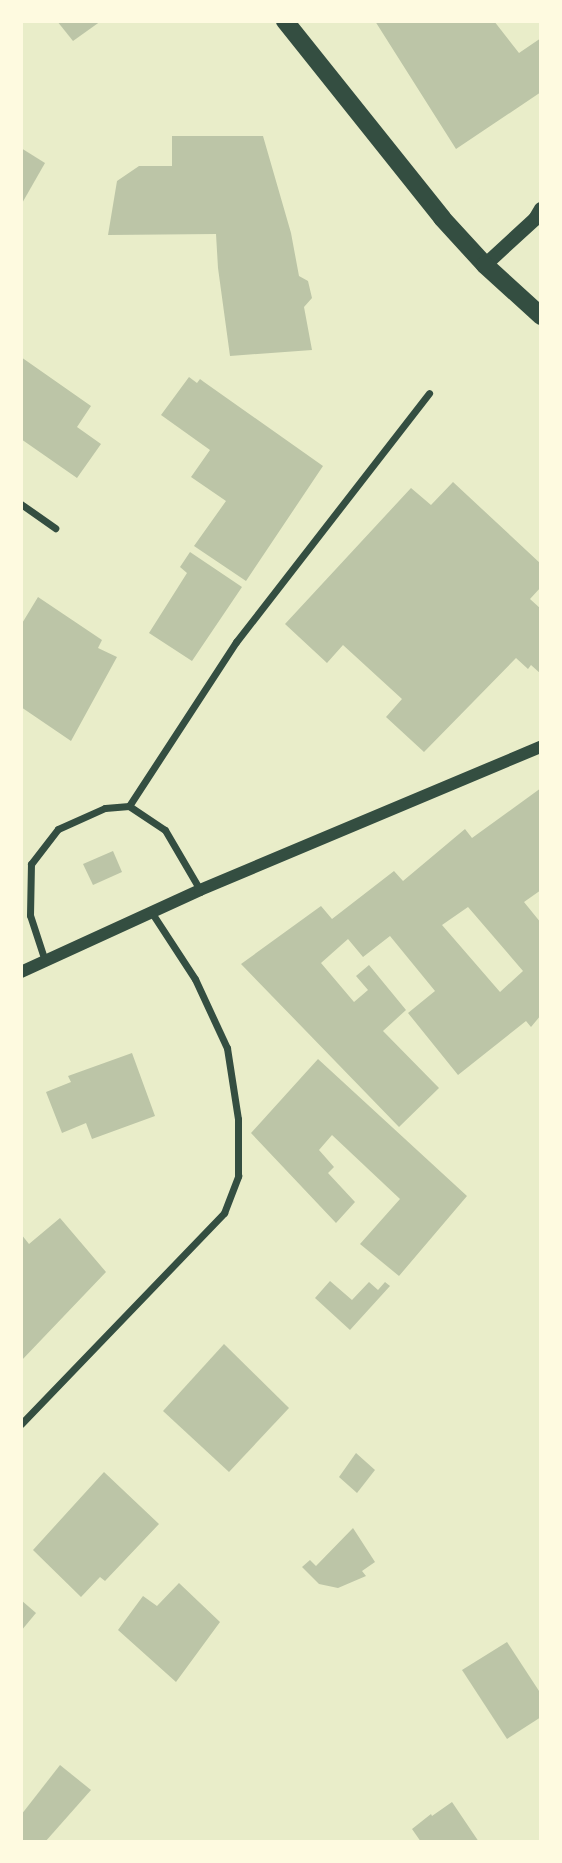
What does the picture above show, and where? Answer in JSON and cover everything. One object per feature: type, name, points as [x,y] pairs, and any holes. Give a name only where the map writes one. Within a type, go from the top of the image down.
[{"type":"main road","points":[[285,21],[442,218],[485,265],[541,316]]},
{"type":"main road","points":[[485,265],[535,219],[541,209]]},
{"type":"street","points":[[129,806],[236,642],[429,393]]},
{"type":"street","points":[[21,504],[55,528]]},
{"type":"street","points":[[21,972],[200,890],[541,747]]},
{"type":"street","points":[[45,961],[30,915],[31,864],[58,829],[105,808],[129,806],[165,830],[200,890]]},
{"type":"street","points":[[21,1424],[224,1213],[238,1177],[238,1119],[227,1048],[195,979],[152,913]]},
{"type":"building","points":[[57,21],[101,21],[73,41]]},
{"type":"building","points":[[375,21],[494,21],[519,53],[541,38],[541,92],[456,149]]},
{"type":"building","points":[[172,136],[263,136],[291,233],[299,276],[308,281],[312,298],[304,307],[312,350],[230,356],[216,234],[108,235],[117,181],[139,166],[172,166]]},
{"type":"building","points":[[21,148],[45,163],[21,205]]},
{"type":"building","points":[[21,357],[91,406],[77,427],[101,444],[77,478],[21,439]]},
{"type":"building","points":[[189,377],[197,383],[200,379],[323,466],[246,581],[194,546],[226,501],[191,477],[210,450],[161,415]]},
{"type":"building","points":[[453,482],[541,564],[541,587],[530,599],[541,609],[541,674],[531,665],[528,669],[516,658],[424,752],[386,717],[402,699],[343,645],[327,663],[285,624],[411,488],[431,505]]},
{"type":"building","points":[[190,552],[242,587],[192,661],[149,633],[187,573],[180,567]]},
{"type":"building","points":[[38,597],[102,640],[98,648],[117,657],[71,741],[21,707],[21,625]]},
{"type":"building","points":[[541,788],[541,890],[524,902],[541,923],[541,1015],[531,1027],[526,1021],[458,1075],[408,1013],[435,991],[390,936],[363,957],[348,939],[321,963],[354,1002],[368,990],[356,976],[369,965],[406,1010],[383,1031],[439,1088],[399,1127],[241,964],[321,906],[332,919],[394,871],[403,881],[465,829],[472,838]],"holes":[[[468,907],[523,971],[500,992],[442,925]]]},
{"type":"building","points":[[113,851],[122,872],[93,885],[83,864]]},
{"type":"building","points":[[132,1053],[155,1116],[92,1139],[86,1123],[62,1133],[46,1092],[71,1082],[68,1076]]},
{"type":"building","points":[[318,1059],[467,1196],[399,1276],[360,1244],[400,1199],[332,1135],[319,1150],[334,1167],[328,1173],[355,1202],[336,1223],[251,1133]]},
{"type":"building","points":[[60,1218],[106,1272],[21,1361],[21,1234],[29,1244]]},
{"type":"building","points":[[330,1281],[352,1300],[369,1282],[378,1290],[385,1282],[390,1286],[350,1330],[315,1298]]},
{"type":"building","points":[[224,1344],[289,1408],[229,1472],[163,1411]]},
{"type":"building","points":[[356,1453],[375,1470],[357,1493],[339,1477]]},
{"type":"building","points":[[104,1472],[159,1524],[105,1581],[100,1577],[81,1597],[33,1550]]},
{"type":"building","points":[[353,1528],[375,1562],[362,1571],[366,1576],[338,1588],[319,1584],[302,1567],[310,1560],[316,1566]]},
{"type":"building","points":[[179,1583],[220,1622],[176,1682],[118,1630],[143,1596],[157,1606]]},
{"type":"building","points":[[21,1600],[36,1613],[21,1631]]},
{"type":"building","points":[[507,1642],[541,1694],[541,1717],[507,1739],[462,1670]]},
{"type":"building","points":[[60,1765],[91,1790],[45,1842],[21,1842],[21,1815]]},
{"type":"building","points":[[452,1802],[479,1842],[421,1842],[412,1829]]}]
